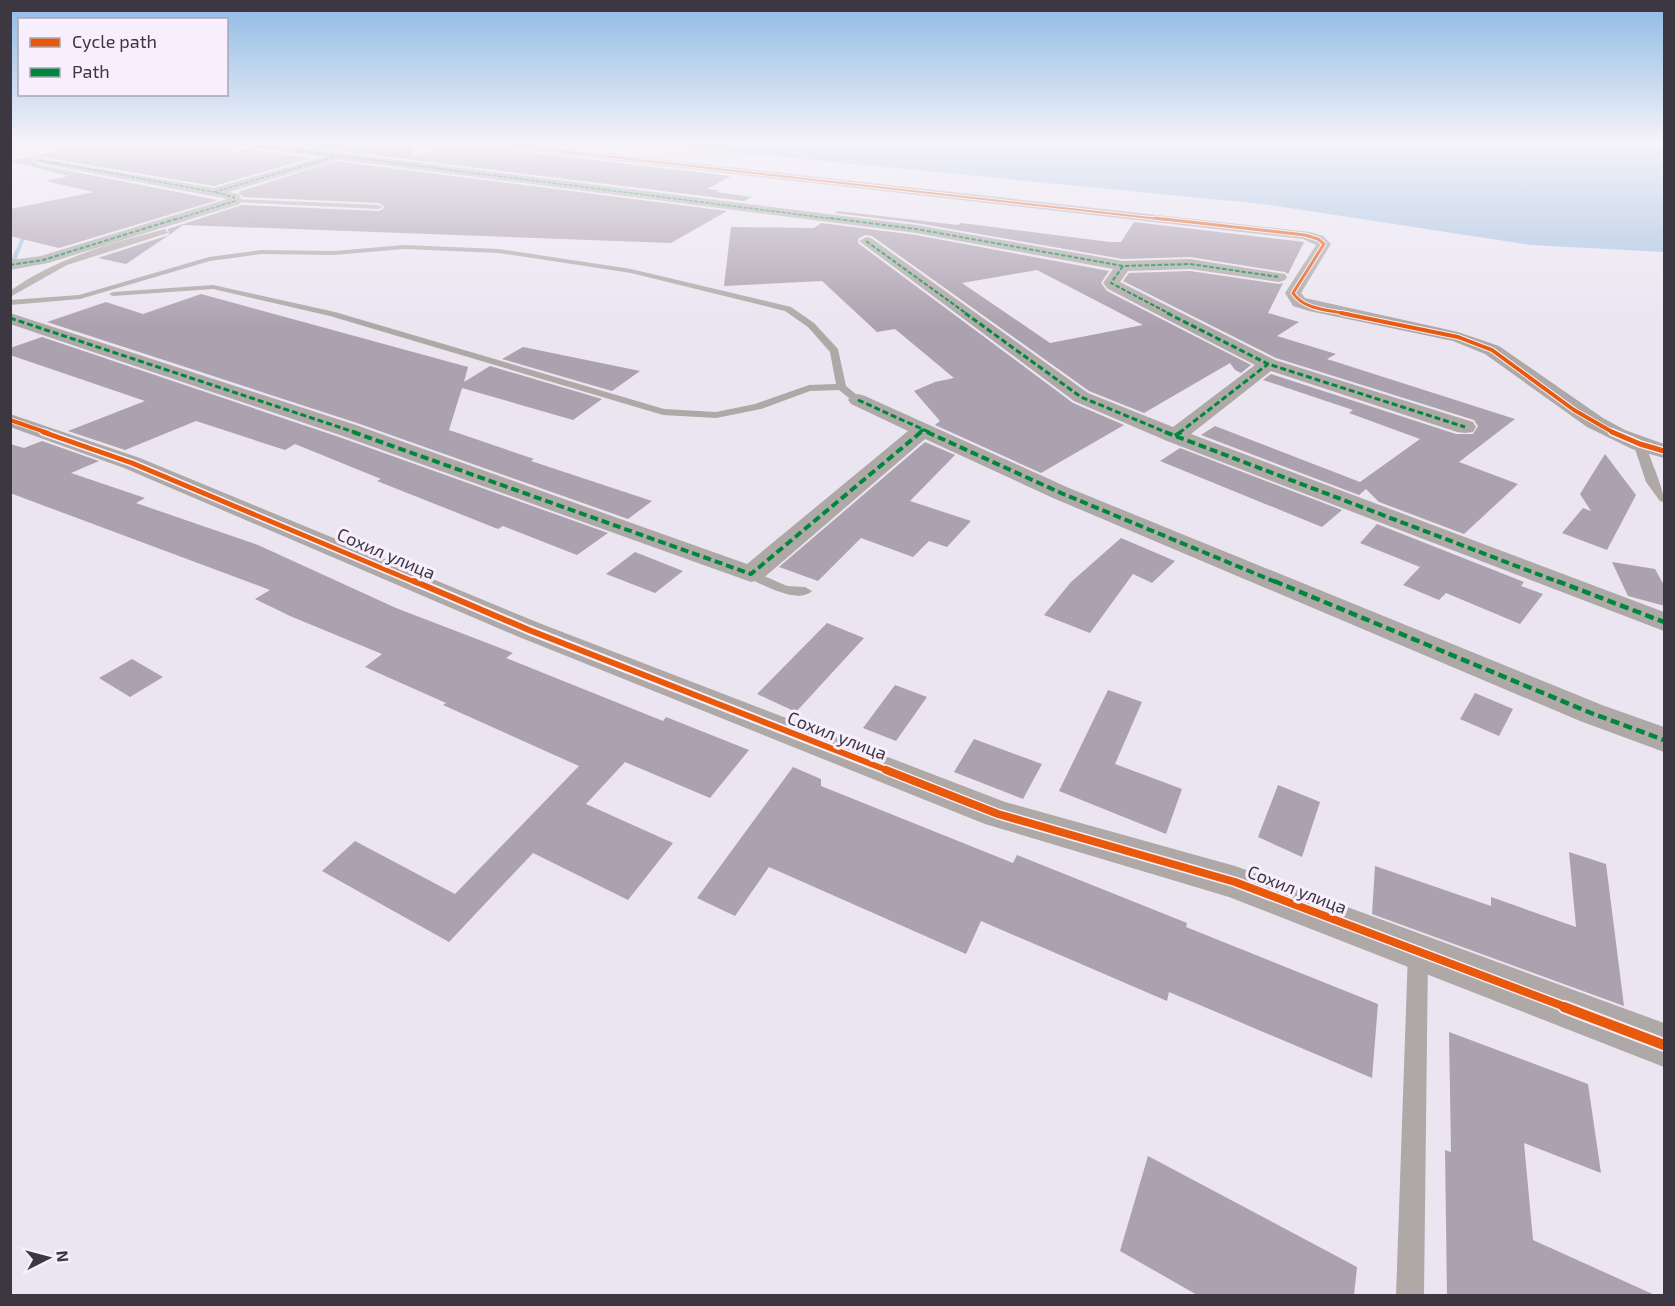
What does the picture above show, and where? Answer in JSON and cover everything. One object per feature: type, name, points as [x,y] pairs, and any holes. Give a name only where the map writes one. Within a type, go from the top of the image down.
[{"type":"street","points":[[10,265],[43,260],[222,205]]},
{"type":"street","points":[[729,205],[916,229],[1124,266],[1190,264],[1279,277]]},
{"type":"street","points":[[1038,205],[1305,235],[1318,239],[1324,244],[1293,293],[1294,298],[1299,302],[1458,337],[1475,343],[1491,350],[1599,425],[1640,446],[1665,451]]},
{"type":"street","points":[[866,242],[1081,397],[1175,436],[1665,622]]},
{"type":"street","points":[[1124,266],[1111,283],[1114,286],[1268,364],[1464,428]]},
{"type":"street","points":[[10,318],[348,430],[751,574],[924,429]]},
{"type":"street","points":[[1175,436],[1268,364]]},
{"type":"street","points":[[849,393],[1072,498],[1591,713],[1665,740]]},
{"type":"street","name":"Сохил улица","points":[[10,420],[132,463],[528,630],[998,814],[1235,882],[1665,1045]]},
{"type":"lane","points":[[330,205],[379,207]]},
{"type":"lane","points":[[10,295],[30,279],[80,256],[165,231]]},
{"type":"lane","points":[[10,303],[80,297],[172,288],[213,287],[332,314],[663,412],[716,415],[757,407],[809,388],[849,393],[835,351],[811,325],[788,309],[631,271],[499,251],[404,247],[334,253],[261,252],[209,259],[80,297]]},
{"type":"lane","points":[[1640,446],[1652,482],[1665,498]]},
{"type":"lane","points":[[751,574],[784,590],[805,591]]},
{"type":"lane","points":[[1410,1296],[1418,952]]},
{"type":"water","points":[[1269,205],[1664,205],[1664,252],[1531,245]]},
{"type":"building","points":[[30,205],[202,205],[59,248],[10,236],[10,209]]},
{"type":"building","points":[[242,205],[379,211],[384,206],[382,205],[680,205],[727,211],[671,243],[183,225],[169,235],[168,229]]},
{"type":"building","points":[[838,211],[958,225],[961,223],[1110,242],[1121,242],[1134,222],[1304,242],[1288,274],[1190,257],[1123,259],[916,223],[835,213]]},
{"type":"building","points":[[821,223],[916,235],[1109,271],[1101,283],[1107,291],[1251,365],[1241,373],[1235,370],[1230,363],[1144,413],[1089,391],[872,236],[865,235],[858,239],[858,243],[1073,403],[1124,425],[1041,473],[935,425],[940,421],[914,391],[935,382],[954,378],[895,329],[877,332],[822,281],[724,286],[731,227],[814,228]],"holes":[[[1037,270],[1143,325],[1050,343],[962,283]]]},
{"type":"building","points":[[169,235],[126,264],[98,258]]},
{"type":"building","points":[[1190,271],[1283,283],[1268,313],[1299,322],[1277,336],[1336,354],[1327,359],[1515,419],[1459,462],[1518,484],[1464,534],[1379,502],[1366,489],[1359,495],[1201,435],[1215,426],[1360,482],[1420,439],[1349,413],[1353,410],[1263,380],[1271,374],[1456,434],[1473,434],[1478,426],[1474,420],[1276,358],[1123,281],[1129,273]]},
{"type":"building","points":[[201,294],[468,367],[464,382],[490,366],[602,399],[573,420],[462,388],[449,430],[534,459],[531,461],[652,501],[628,519],[357,423],[47,322],[106,302],[143,314]]},
{"type":"building","points":[[42,337],[339,437],[608,533],[577,555],[503,526],[498,529],[377,481],[381,479],[295,444],[285,450],[196,421],[125,450],[68,431],[145,401],[10,355],[10,348]]},
{"type":"building","points":[[523,347],[640,371],[612,391],[502,359]]},
{"type":"building","points":[[42,441],[99,461],[71,473],[145,498],[136,503],[258,545],[396,608],[513,653],[506,658],[663,721],[666,717],[749,750],[710,798],[625,762],[586,804],[673,843],[628,900],[533,853],[449,942],[322,871],[355,841],[455,894],[579,766],[365,667],[382,654],[255,599],[270,590],[10,493],[10,444],[24,448]]},
{"type":"building","points":[[925,442],[955,455],[910,501],[971,521],[947,547],[929,541],[913,557],[861,538],[818,581],[779,567]]},
{"type":"building","points":[[1180,448],[1342,510],[1322,527],[1160,461]]},
{"type":"building","points":[[1605,454],[1636,495],[1607,550],[1562,533],[1583,508],[1591,511],[1580,494]]},
{"type":"building","points":[[1377,524],[1524,582],[1521,586],[1543,594],[1520,624],[1446,593],[1439,600],[1403,585],[1420,567],[1360,543]]},
{"type":"building","points":[[1121,538],[1175,561],[1152,583],[1133,574],[1090,633],[1044,615],[1071,582]]},
{"type":"building","points":[[635,552],[683,571],[655,593],[606,574]]},
{"type":"building","points":[[1612,562],[1655,569],[1665,587],[1665,606],[1628,596]]},
{"type":"building","points":[[827,623],[864,638],[796,712],[757,694]]},
{"type":"building","points":[[132,659],[163,677],[130,697],[99,678]]},
{"type":"building","points":[[895,685],[927,697],[896,741],[863,728]]},
{"type":"building","points":[[1108,690],[1142,702],[1115,764],[1182,789],[1166,834],[1059,791]]},
{"type":"building","points":[[1475,693],[1513,709],[1499,736],[1460,719]]},
{"type":"building","points":[[974,739],[1042,764],[1023,799],[954,772]]},
{"type":"building","points":[[793,767],[821,779],[821,786],[1013,863],[1017,855],[1187,923],[1186,927],[1378,1004],[1372,1078],[1169,992],[1167,1001],[981,921],[966,954],[769,867],[735,916],[697,898]]},
{"type":"building","points":[[1278,785],[1320,802],[1302,857],[1258,837]]},
{"type":"building","points":[[1569,852],[1606,864],[1624,1006],[1372,914],[1375,866],[1491,906],[1491,897],[1576,927]]},
{"type":"building","points":[[1449,1032],[1588,1084],[1601,1173],[1524,1143],[1533,1240],[1657,1296],[1447,1296],[1445,1150],[1451,1152]]},
{"type":"building","points":[[1148,1156],[1357,1267],[1354,1296],[1199,1296],[1120,1251]]},
{"type":"waterway","points":[[10,268],[25,233],[24,226]]},
{"type":"marked path","points":[[10,265],[43,260],[222,205]]},
{"type":"marked path","points":[[727,205],[916,229],[1123,266],[1190,264],[1279,277]]},
{"type":"marked path","points":[[866,241],[1081,397],[1175,436],[1664,622]]},
{"type":"marked path","points":[[1123,266],[1111,283],[1114,286],[1268,364],[1465,427]]},
{"type":"marked path","points":[[10,318],[348,430],[751,574],[924,429]]},
{"type":"marked path","points":[[1175,436],[1268,364]]},
{"type":"marked path","points":[[858,400],[1061,493],[1591,713],[1664,740]]},
{"type":"cycle path","points":[[1038,205],[1305,235],[1318,239],[1324,244],[1293,293],[1299,302],[1458,337],[1492,350],[1595,423],[1617,435],[1664,451]]},
{"type":"cycle path","points":[[10,420],[132,463],[529,630],[998,814],[1235,882],[1664,1045]]}]
